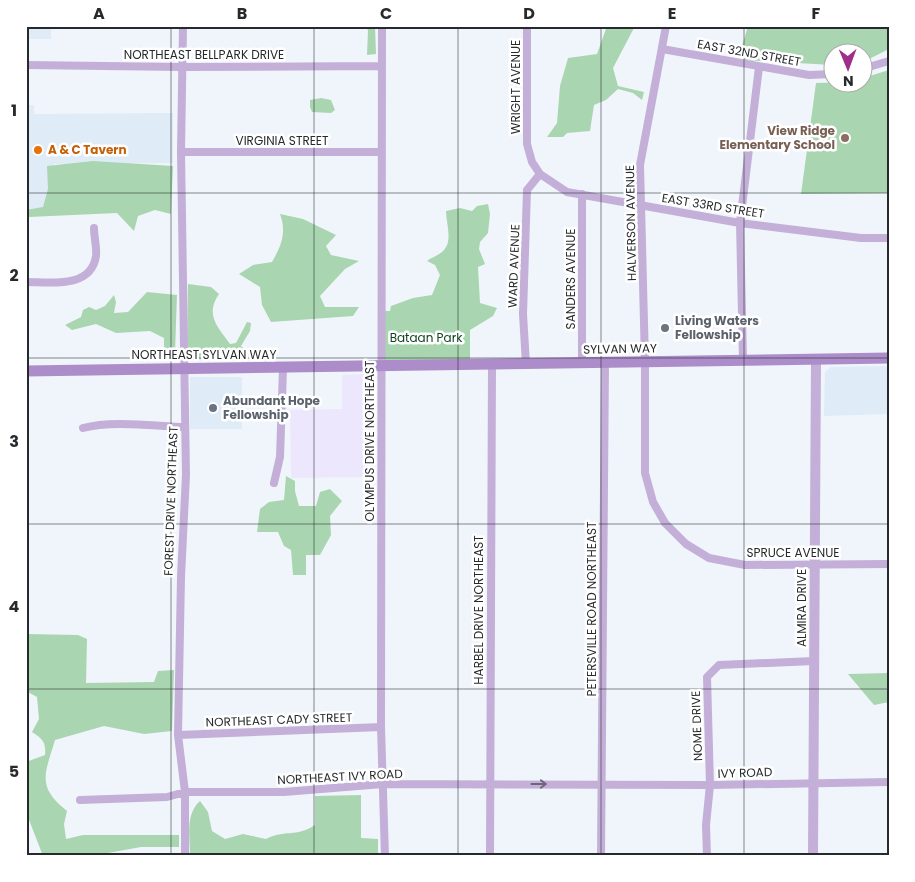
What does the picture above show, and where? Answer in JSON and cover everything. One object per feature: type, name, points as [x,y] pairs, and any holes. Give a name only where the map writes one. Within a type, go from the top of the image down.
[{"type":"main road","name":"SYLVAN WAY","points":[[381,367],[889,358]]},
{"type":"main road","name":"NORTHEAST SYLVAN WAY","points":[[26,371],[381,367]]},
{"type":"street","name":"FOREST DRIVE NORTHEAST","points":[[183,26],[181,152],[186,475],[180,577],[178,735],[185,792],[185,856]]},
{"type":"street","name":"OLYMPUS DRIVE NORTHEAST","points":[[382,26],[381,728],[385,856]]},
{"type":"street","name":"WRIGHT AVENUE","points":[[527,26],[527,144],[532,162],[540,174]]},
{"type":"street","name":"HALVERSON AVENUE","points":[[645,362],[640,165],[666,26]]},
{"type":"street","name":"EAST 32ND STREET","points":[[662,49],[808,75],[822,74]]},
{"type":"street","points":[[872,66],[889,61]]},
{"type":"street","name":"NORTHEAST BELLPARK DRIVE","points":[[26,65],[182,67],[382,66]]},
{"type":"street","points":[[743,360],[740,223],[759,67]]},
{"type":"street","name":"VIRGINIA STREET","points":[[181,152],[382,152]]},
{"type":"street","name":"EAST 33RD STREET","points":[[540,174],[567,192],[641,206],[740,223],[861,238],[889,238]]},
{"type":"street","name":"WARD AVENUE","points":[[526,364],[523,314],[527,190],[540,174]]},
{"type":"street","name":"SANDERS AVENUE","points":[[582,194],[582,363]]},
{"type":"street","points":[[26,282],[79,280],[90,271],[96,256],[94,228]]},
{"type":"street","name":"ALMIRA DRIVE","points":[[813,856],[816,360]]},
{"type":"street","name":"SPRUCE AVENUE","points":[[645,362],[645,473],[653,502],[665,523],[686,544],[709,558],[745,565],[889,564]]},
{"type":"street","name":"PETERSVILLE ROAD NORTHEAST","points":[[600,856],[605,363]]},
{"type":"street","name":"HARBEL DRIVE NORTHEAST","points":[[490,856],[492,365]]},
{"type":"street","points":[[274,483],[280,457],[283,368]]},
{"type":"street","points":[[83,428],[103,425],[185,427]]},
{"type":"street","name":"NOME DRIVE","points":[[707,856],[706,825],[710,785],[707,677],[720,665],[814,661]]},
{"type":"street","name":"NORTHEAST CADY STREET","points":[[178,735],[381,728]]},
{"type":"street","name":"IVY ROAD","points":[[602,784],[710,785],[889,782]]},
{"type":"street","name":"NORTHEAST IVY ROAD","points":[[80,800],[167,797],[185,792],[284,792],[383,784],[602,784]]},
{"type":"shaded area","points":[[26,26],[51,26],[51,39],[26,39]]},
{"type":"shaded area","points":[[26,105],[34,105],[34,114],[173,113],[173,163],[54,164],[54,214],[26,215]]},
{"type":"shaded area","points":[[889,366],[889,414],[824,416],[825,372],[831,367]]},
{"type":"shaded area","points":[[369,374],[373,477],[291,478],[290,410],[342,409],[342,375]]},
{"type":"shaded area","points":[[190,377],[242,377],[242,429],[190,429]]},
{"type":"green space","points":[[363,26],[375,26],[376,54],[367,55],[368,30]]},
{"type":"green space","points":[[607,26],[635,26],[613,68],[618,86],[644,92],[642,100],[633,93],[618,89],[606,100],[594,105],[590,131],[567,133],[563,137],[547,137],[557,123],[560,86],[568,58],[597,54]]},
{"type":"green space","points":[[748,26],[889,26],[889,49],[872,58],[872,42],[822,42],[822,64],[744,60],[740,53]]},
{"type":"green space","points":[[889,70],[889,193],[801,194],[816,83],[822,83],[822,92],[872,92],[872,75]]},
{"type":"green space","points":[[321,98],[331,100],[335,110],[331,113],[312,112],[310,100]]},
{"type":"green space","points":[[93,161],[173,166],[171,214],[155,210],[138,216],[134,231],[117,213],[29,217],[26,221],[26,210],[43,207],[48,189],[47,166]]},
{"type":"green space","name":"Bataan Park","points":[[488,204],[490,214],[488,233],[480,242],[479,249],[485,264],[478,267],[480,303],[497,308],[493,316],[470,330],[470,365],[381,360],[382,311],[390,311],[391,306],[413,298],[432,295],[440,275],[435,265],[427,261],[447,246],[449,236],[446,211],[460,208],[472,211],[477,206]]},
{"type":"green space","points":[[280,214],[303,219],[336,235],[326,246],[331,255],[359,261],[345,269],[320,296],[325,307],[359,307],[353,316],[271,322],[262,305],[260,287],[239,274],[253,265],[272,262],[283,233]]},
{"type":"green space","points":[[188,284],[211,287],[219,294],[213,308],[214,320],[230,344],[236,343],[247,322],[251,323],[250,331],[241,346],[249,354],[246,360],[187,359]]},
{"type":"green space","points":[[147,292],[177,295],[175,353],[171,362],[164,359],[164,338],[150,331],[116,333],[96,324],[72,330],[65,325],[81,317],[83,310],[89,307],[96,310],[105,306],[114,295],[116,302],[114,313],[128,312]]},
{"type":"green space","points":[[286,476],[295,481],[295,491],[299,506],[316,506],[320,492],[330,489],[342,501],[330,516],[331,535],[320,555],[306,555],[306,575],[293,575],[291,550],[284,546],[278,532],[257,532],[260,509],[269,502],[284,500]]},
{"type":"green space","points":[[26,634],[78,635],[87,639],[86,683],[154,682],[158,671],[174,670],[172,731],[144,734],[104,726],[55,740],[48,762],[46,779],[47,787],[51,794],[67,811],[64,824],[66,839],[83,835],[179,835],[179,847],[141,847],[91,856],[43,856],[26,812],[26,762],[45,755],[45,751],[43,741],[32,732],[39,719],[37,697],[26,691]]},
{"type":"green space","points":[[889,673],[889,702],[874,705],[848,674]]},
{"type":"green space","points":[[361,795],[361,838],[378,839],[378,856],[334,856],[332,854],[316,856],[190,856],[190,819],[195,806],[200,801],[208,812],[212,831],[225,839],[243,834],[266,839],[279,834],[296,833],[315,825],[315,796]]},
{"type":"place","name":"View Ridge Elementary School","points":[[845,138]]},
{"type":"place","name":"A & C Tavern","points":[[38,150]]},
{"type":"place","name":"Living Waters Fellowship","points":[[665,328]]},
{"type":"place","name":"Abundant Hope Fellowship","points":[[213,408]]}]
